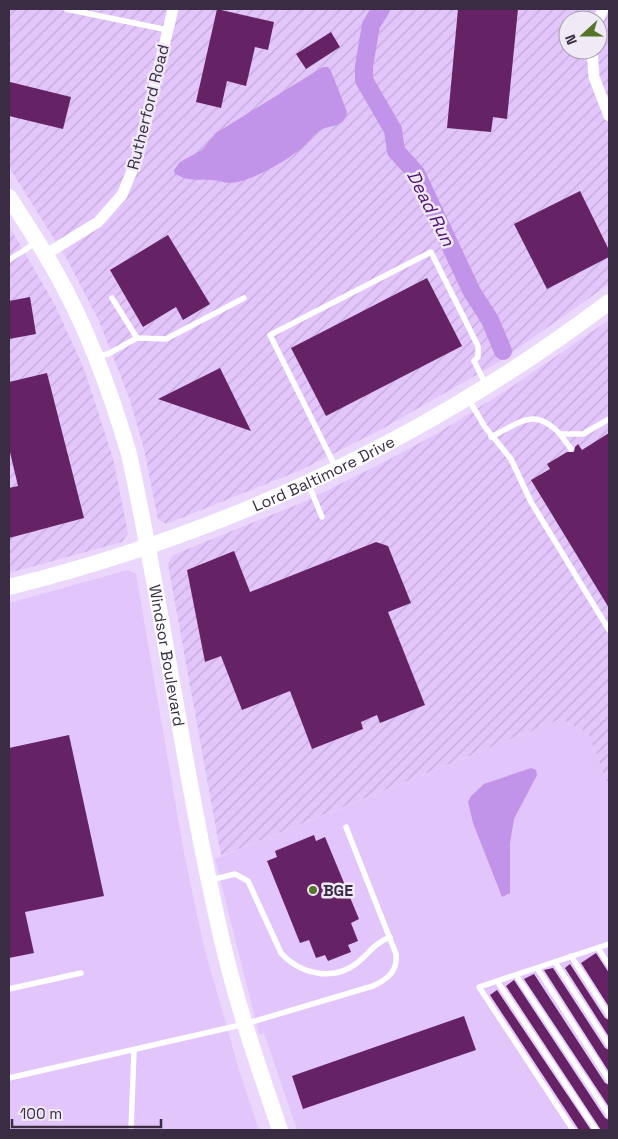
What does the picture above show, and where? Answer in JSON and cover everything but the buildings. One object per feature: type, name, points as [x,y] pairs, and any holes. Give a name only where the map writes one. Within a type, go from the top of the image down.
[{"type":"main road","name":"Windsor Boulevard","points":[[9,197],[59,278],[97,356],[129,454],[221,937],[245,1024],[280,1130]]},
{"type":"main road","name":"Lord Baltimore Drive","points":[[9,587],[80,568],[147,547],[211,524],[337,470],[429,422],[468,398],[546,348],[609,302]]},
{"type":"street","name":"Rutherford Road","points":[[41,248],[98,222],[122,195],[136,161],[173,9]]},
{"type":"street","points":[[593,60],[594,77],[609,116]]},
{"type":"lane","points":[[66,9],[168,30]]},
{"type":"lane","points":[[9,260],[41,248]]},
{"type":"lane","points":[[337,470],[270,335],[431,252],[478,346],[478,357],[474,361],[486,386]]},
{"type":"lane","points":[[112,298],[137,338]]},
{"type":"lane","points":[[97,356],[108,354],[137,338],[166,339],[244,298]]},
{"type":"lane","points":[[468,398],[491,437],[511,459],[531,502],[609,630]]},
{"type":"lane","points":[[491,437],[530,418],[540,418],[550,423],[571,449]]},
{"type":"lane","points":[[560,434],[583,434],[609,419]]},
{"type":"lane","points":[[308,483],[322,517]]},
{"type":"lane","points":[[9,1078],[245,1024],[373,986],[384,981],[390,976],[397,961],[390,937],[346,827]]},
{"type":"lane","points":[[209,880],[235,874],[248,881],[281,953],[290,962],[310,973],[329,973],[348,968],[356,964],[374,944],[390,937]]},
{"type":"lane","points":[[573,1130],[480,987],[609,944]]},
{"type":"lane","points":[[598,948],[609,965]]},
{"type":"lane","points":[[571,956],[609,1015]]},
{"type":"lane","points":[[555,962],[609,1045]]},
{"type":"lane","points":[[537,968],[609,1080]]},
{"type":"lane","points":[[9,989],[81,973]]},
{"type":"lane","points":[[516,975],[609,1115]]},
{"type":"lane","points":[[497,981],[596,1130]]},
{"type":"lane","points":[[131,1130],[134,1050]]},
{"type":"shaded area","points":[[9,9],[609,9],[609,131],[606,133],[609,137],[609,284],[497,363],[382,429],[301,470],[166,524],[158,519],[144,449],[130,400],[99,321],[68,261],[9,167]]},
{"type":"shaded area","points":[[323,67],[328,67],[331,71],[347,112],[343,121],[339,124],[322,129],[287,159],[248,179],[228,183],[214,180],[190,179],[175,174],[174,170],[180,162],[202,150],[216,133]]},
{"type":"shaded area","points":[[9,226],[55,305],[84,369],[113,458],[128,533],[122,542],[9,573]]},
{"type":"shaded area","points":[[609,320],[609,787],[588,733],[561,719],[221,856],[168,564],[173,555],[306,501],[388,460],[438,433],[513,386]]},
{"type":"shaded area","points":[[128,570],[136,574],[184,853],[203,943],[239,1070],[259,1130],[9,1130],[9,603]]},
{"type":"shaded area","points":[[561,719],[588,733],[609,787],[609,1130],[297,1130],[264,1033],[259,1034],[215,859]]},
{"type":"shaded area","points":[[531,768],[536,770],[537,775],[514,819],[510,843],[510,893],[502,897],[473,823],[468,802],[471,796],[484,784]]},
{"type":"waterway","name":"Dead Run","points":[[381,9],[371,25],[364,66],[364,80],[393,130],[396,151],[416,173],[472,292],[490,320],[503,351]]},
{"type":"place","name":"BGE","points":[[313,890]]}]
